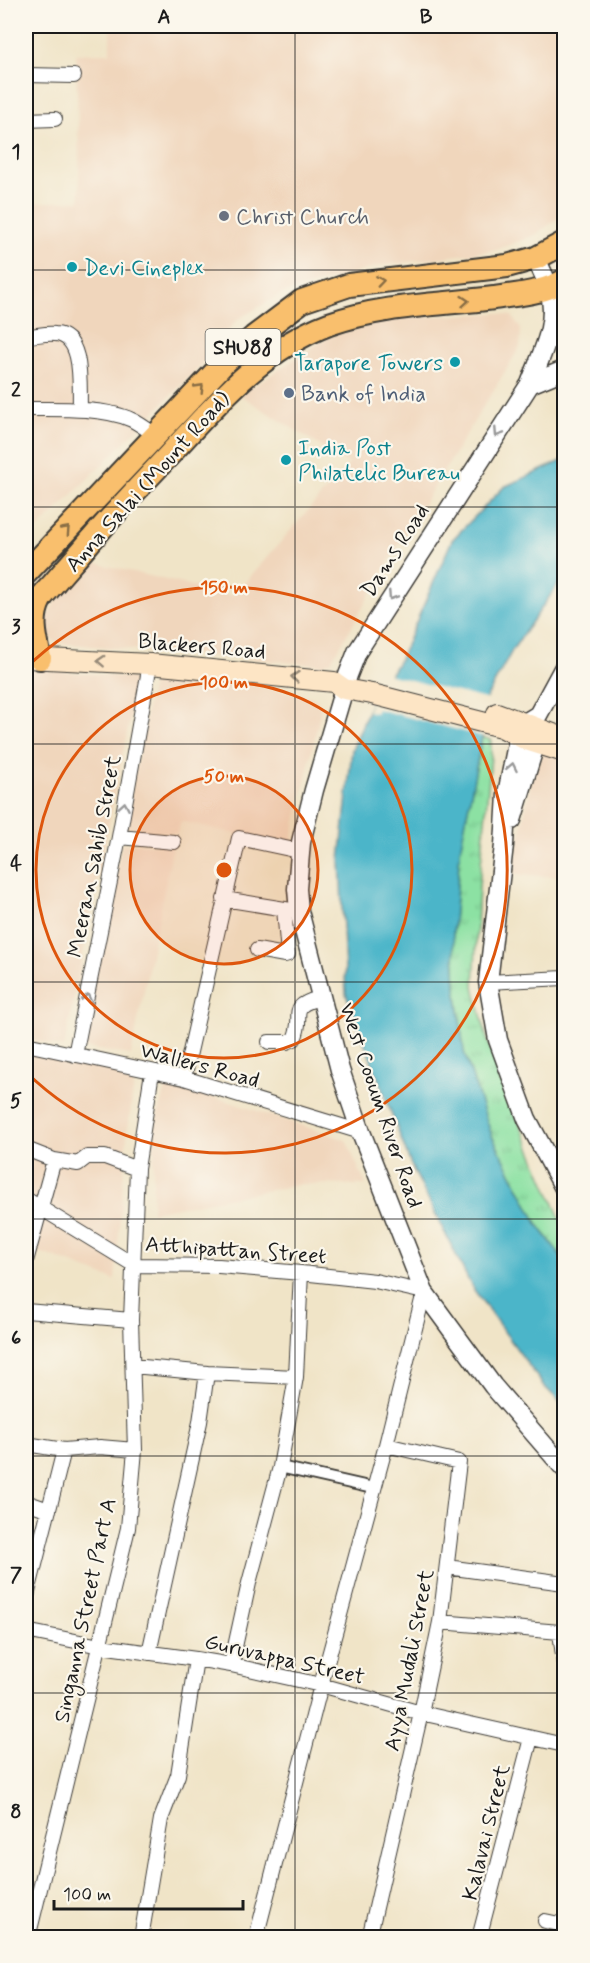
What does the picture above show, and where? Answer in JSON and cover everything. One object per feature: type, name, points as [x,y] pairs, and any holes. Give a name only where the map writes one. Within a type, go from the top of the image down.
[{"type":"main road","name":"Anna Salai (Mount Road)","points":[[26,573],[225,362],[302,301],[349,285],[507,266],[536,258],[564,243]]},
{"type":"main road","name":"Anna Salai (Mount Road)","points":[[33,596],[99,530],[222,397],[245,375],[288,344],[319,329],[355,316],[424,304],[473,300],[557,285]]},
{"type":"main road","points":[[319,329],[329,292],[355,316]]},
{"type":"main road","points":[[33,596],[33,658]]},
{"type":"main road","name":"Blackers Road","points":[[33,658],[150,664],[342,683],[374,688],[532,730]]},
{"type":"main road","points":[[532,730],[564,738]]},
{"type":"main road","points":[[532,730],[564,752]]},
{"type":"street","points":[[26,75],[74,76]]},
{"type":"street","points":[[26,120],[55,119]]},
{"type":"street","name":"Dams Road","points":[[342,683],[357,652],[384,608],[530,384],[550,335],[557,285],[536,258]]},
{"type":"street","points":[[26,336],[57,334],[74,345],[77,355],[80,409]]},
{"type":"street","points":[[530,384],[564,370]]},
{"type":"street","points":[[26,409],[80,409],[124,417],[155,435]]},
{"type":"street","name":"Meeran Sahib Street","points":[[75,1055],[119,837],[150,664]]},
{"type":"street","points":[[564,667],[532,730],[504,846],[488,982],[498,1040],[527,1119],[564,1188]]},
{"type":"street","name":"West Cooum River Road","points":[[342,683],[299,851],[297,888],[292,910],[340,1070],[424,1292],[493,1386],[564,1468]]},
{"type":"street","points":[[119,837],[174,842]]},
{"type":"street","points":[[184,1078],[238,838],[299,851]]},
{"type":"street","points":[[225,899],[292,910],[288,954],[257,950]]},
{"type":"street","points":[[488,982],[564,978]]},
{"type":"street","points":[[269,1042],[287,1042],[294,1039],[300,1006],[303,1002],[320,998]]},
{"type":"street","name":"Wallers Road","points":[[26,1044],[184,1078],[362,1132]]},
{"type":"street","name":"Singanna Street Part A","points":[[28,1938],[128,1528],[135,1450],[131,1320],[137,1169],[153,1072]]},
{"type":"street","points":[[26,1149],[54,1160],[78,1164],[87,1157],[105,1157],[137,1169]]},
{"type":"street","points":[[26,1254],[54,1160]]},
{"type":"street","name":"Atthipattan Street","points":[[26,1199],[134,1265],[219,1266],[301,1273],[375,1281],[424,1292]]},
{"type":"street","points":[[231,1665],[249,1583],[280,1467],[296,1377],[301,1273]]},
{"type":"street","points":[[256,1938],[424,1292]]},
{"type":"street","points":[[26,1311],[131,1320]]},
{"type":"street","points":[[134,1366],[207,1373],[296,1377]]},
{"type":"street","points":[[148,1653],[200,1422],[207,1373]]},
{"type":"street","points":[[26,1444],[64,1450],[100,1447],[135,1450]]},
{"type":"street","name":"Ayya Mudali Street","points":[[369,1938],[440,1622],[459,1462],[386,1445]]},
{"type":"street","points":[[26,1600],[64,1450]]},
{"type":"street","points":[[280,1467],[373,1488]]},
{"type":"street","points":[[26,1502],[49,1510]]},
{"type":"street","points":[[447,1567],[564,1583]]},
{"type":"street","points":[[440,1622],[560,1632],[564,1664]]},
{"type":"street","name":"Guruvappa Street","points":[[26,1631],[100,1646],[231,1665],[321,1685],[421,1713],[564,1745]]},
{"type":"street","points":[[141,1938],[161,1819],[178,1775],[196,1659]]},
{"type":"street","name":"Kalavai Street","points":[[479,1938],[531,1738]]},
{"type":"street","points":[[545,1922],[564,1925]]},
{"type":"shaded area","points":[[110,26],[564,26],[564,214],[535,235],[496,250],[379,266],[281,294],[237,320],[199,367],[26,541],[26,203],[80,201],[76,54],[110,53]]},
{"type":"shaded area","points":[[498,313],[512,316],[521,329],[520,347],[397,547],[331,661],[322,665],[57,643],[46,635],[46,620],[61,590],[87,561],[233,596],[349,464],[240,395],[330,336],[390,319]]},
{"type":"shaded area","points":[[31,669],[138,678],[64,1048],[26,1038],[26,692]]},
{"type":"shaded area","points":[[152,683],[239,683],[312,697],[320,705],[320,715],[290,847],[181,821],[177,834],[124,830]]},
{"type":"shaded area","points":[[546,752],[564,758],[564,877],[512,874],[533,774]]},
{"type":"shaded area","points":[[122,843],[173,846],[131,1055],[79,1047]]},
{"type":"shaded area","points":[[26,1047],[135,1076],[127,1134],[115,1280],[26,1249]]},
{"type":"shaded area","points":[[168,1082],[346,1140],[366,1185],[302,1184],[152,1212],[155,1123]]},
{"type":"green space","points":[[482,737],[491,740],[491,756],[479,886],[474,987],[487,1039],[506,1091],[564,1224],[564,1260],[538,1225],[492,1136],[464,1052],[456,987],[453,934],[460,850]]},
{"type":"water","points":[[564,460],[564,576],[513,649],[483,704],[482,737],[460,850],[453,934],[456,987],[464,1052],[492,1136],[538,1225],[564,1260],[564,1406],[543,1385],[472,1287],[411,1165],[346,994],[340,860],[352,750],[373,695],[390,675],[401,657],[452,540],[504,487]]},
{"type":"pier","points":[[387,674],[489,700],[486,704],[485,737],[377,709],[375,713],[368,711],[374,688]]},
{"type":"place","name":"Christ Church","points":[[224,216]]},
{"type":"place","name":"Devi Cineplex","points":[[72,267]]},
{"type":"place","name":"Tarapore Towers","points":[[455,362]]},
{"type":"place","name":"Bank of India","points":[[289,393]]},
{"type":"place","name":"India Post Philatelic Bureau","points":[[286,460]]}]
